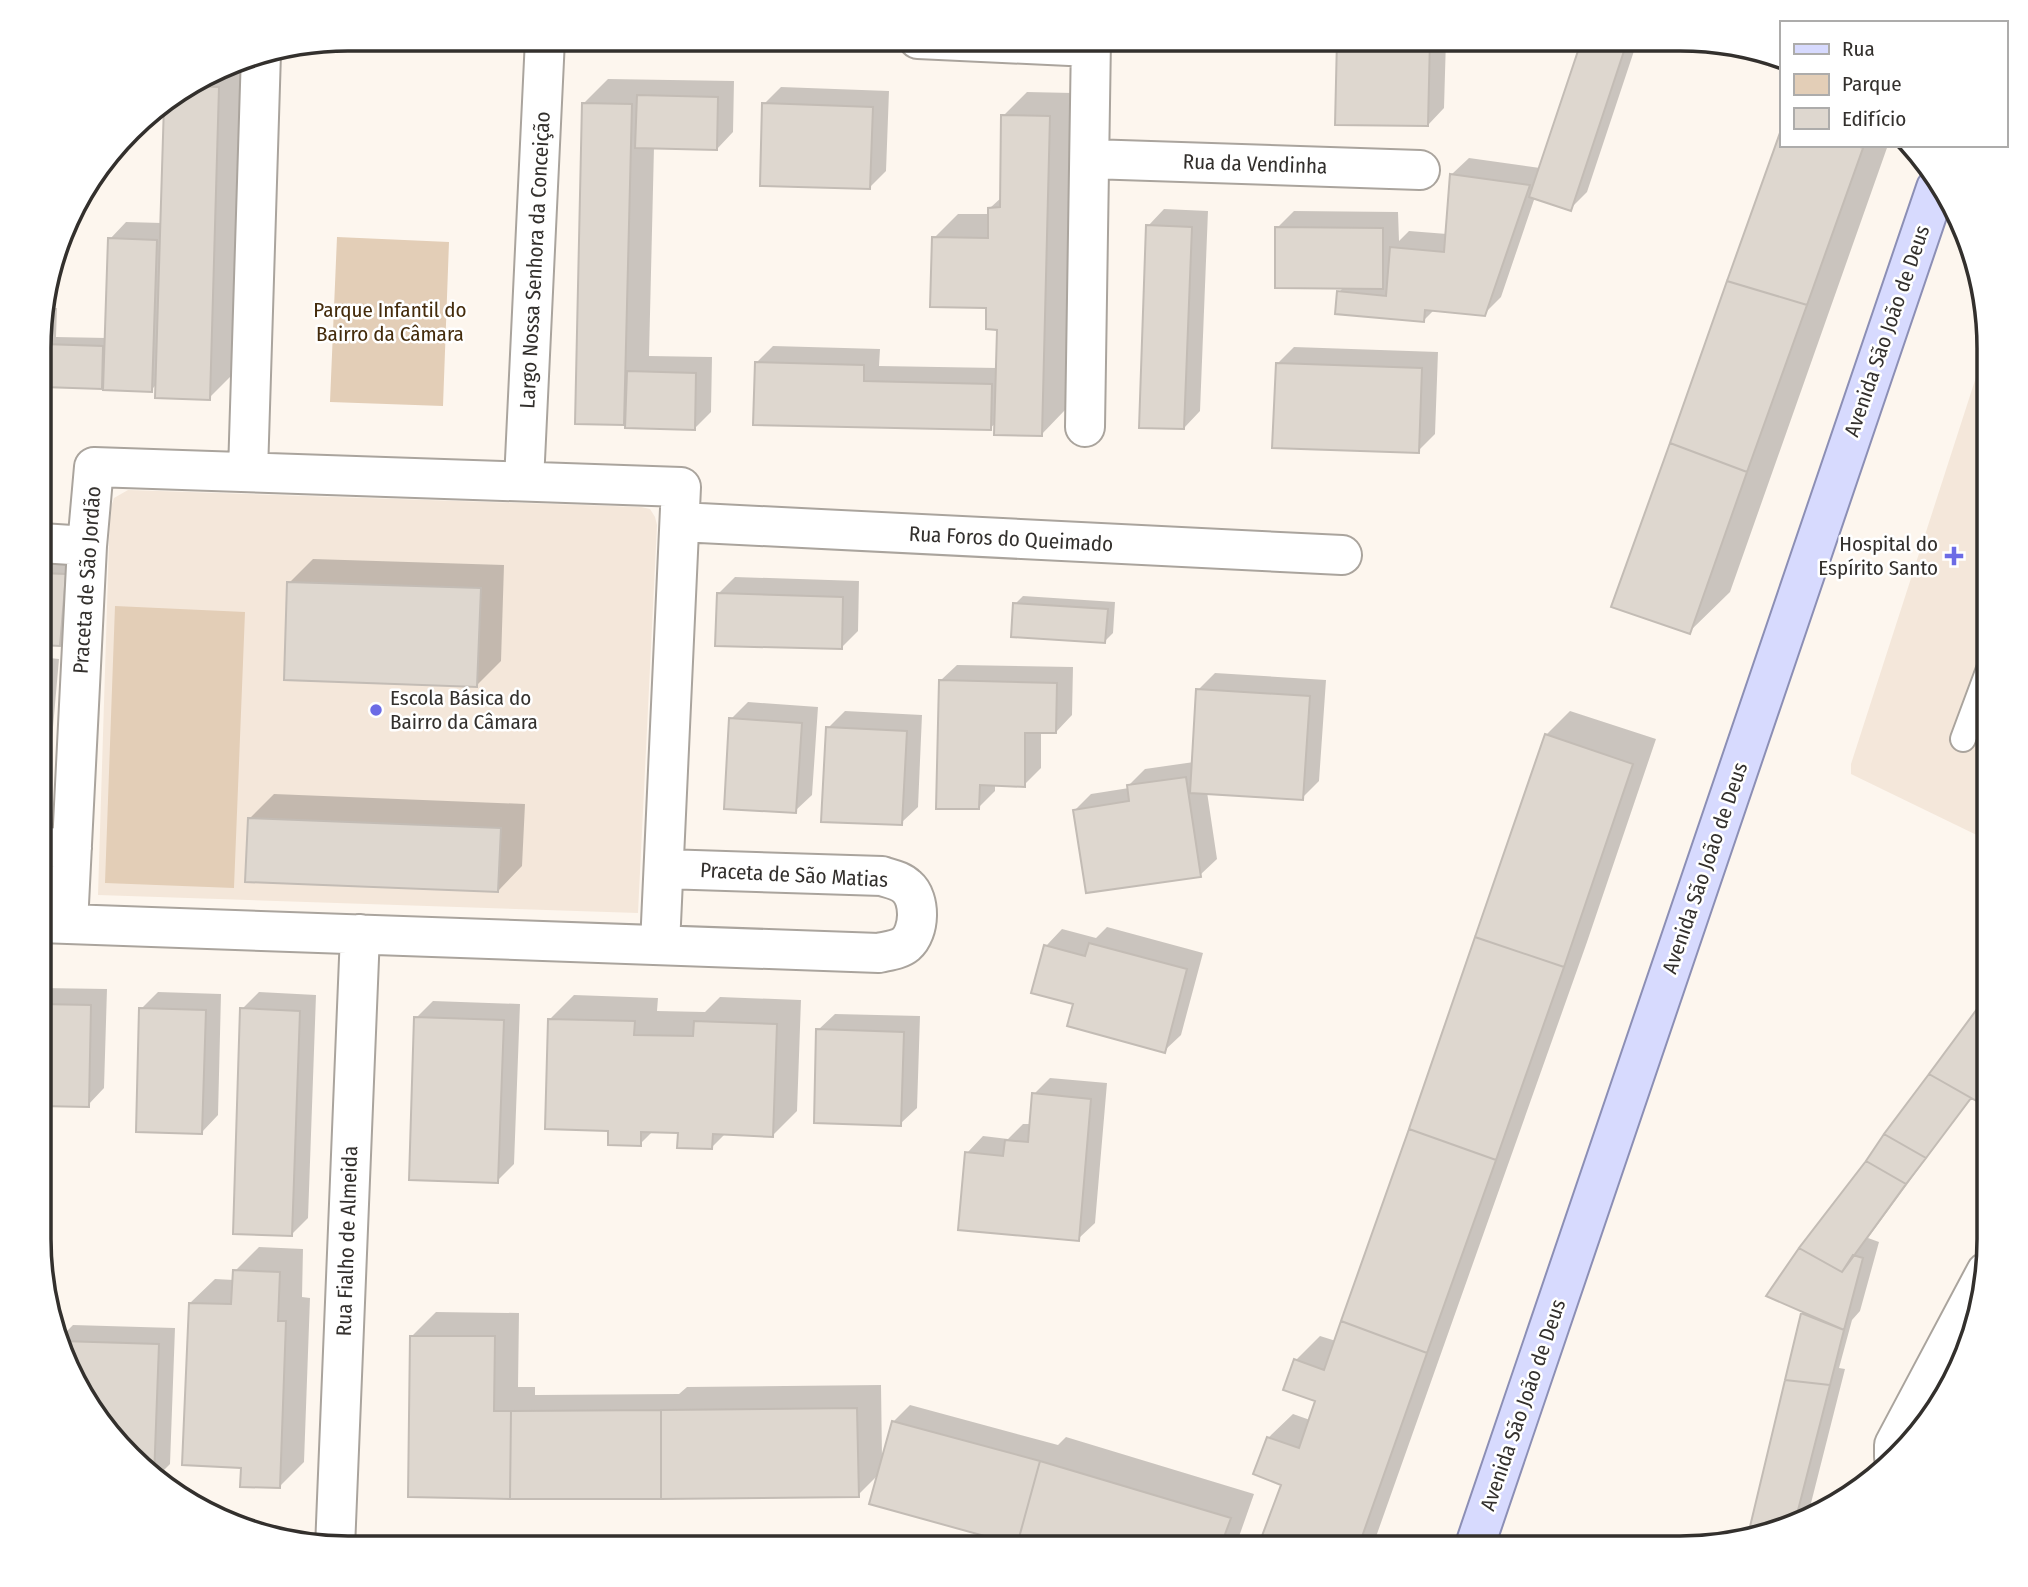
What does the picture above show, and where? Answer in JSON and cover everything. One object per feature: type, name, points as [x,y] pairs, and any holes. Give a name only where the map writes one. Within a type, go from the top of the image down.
[{"type":"main road","name":"Avenida São João de Deus","points":[[1478,1536],[1934,194]]},
{"type":"street","name":"Largo Nossa Senhora da Conceição","points":[[524,481],[544,51]]},
{"type":"street","points":[[1085,427],[1091,51]]},
{"type":"street","points":[[261,64],[248,472],[681,487],[660,945]]},
{"type":"street","name":"Rua da Vendinha","points":[[1090,159],[1420,170]]},
{"type":"street","name":"Praceta de São Jordão","points":[[248,472],[94,467],[56,847],[54,924],[359,934]]},
{"type":"street","name":"Rua Foros do Queimado","points":[[680,522],[1342,555]]},
{"type":"street","points":[[51,544],[87,546]]},
{"type":"street","name":"Praceta de São Matias","points":[[359,934],[879,953],[906,944],[913,932],[917,915],[915,900],[909,888],[897,880],[882,876],[664,869]]},
{"type":"street","name":"Rua Fialho de Almeida","points":[[335,1536],[359,934]]},
{"type":"street","points":[[1894,1445],[1971,1300]]},
{"type":"lane","points":[[1963,739],[1977,701]]},
{"type":"shaded area","name":"Hospital do Espírito Santo","points":[[1977,374],[1977,835],[1851,774],[1851,764]]},
{"type":"shaded area","name":"Escola Básica do Bairro da Câmara","points":[[128,490],[650,509],[657,525],[638,913],[98,895],[110,510],[114,498]]},
{"type":"green space","name":"Parque Infantil do Bairro da Câmara","points":[[337,237],[449,242],[443,406],[330,402]]},
{"type":"green space","points":[[115,606],[245,612],[234,888],[105,883]]},
{"type":"building","points":[[1337,51],[1430,51],[1428,126],[1335,125]]},
{"type":"building","points":[[1578,51],[1624,51],[1571,211],[1529,197]]},
{"type":"building","points":[[207,87],[219,87],[210,400],[155,398],[164,115]]},
{"type":"building","points":[[637,95],[718,97],[717,150],[635,148]]},
{"type":"building","points":[[582,103],[632,104],[624,425],[575,424]]},
{"type":"building","points":[[762,103],[873,107],[870,189],[760,186]]},
{"type":"building","points":[[1001,115],[1050,116],[1042,436],[994,435],[997,330],[986,329],[986,308],[930,307],[932,237],[988,238],[988,208],[1000,207]]},
{"type":"building","points":[[1780,133],[1780,147],[1863,148],[1807,305],[1727,281]]},
{"type":"building","points":[[1450,174],[1530,185],[1485,316],[1425,310],[1424,322],[1335,314],[1337,291],[1386,296],[1390,247],[1444,252]]},
{"type":"building","points":[[1146,225],[1192,227],[1184,429],[1139,428]]},
{"type":"building","points":[[1275,227],[1383,228],[1383,289],[1275,288]]},
{"type":"building","points":[[108,238],[157,240],[152,392],[103,390]]},
{"type":"building","points":[[1727,281],[1807,305],[1747,472],[1670,443]]},
{"type":"building","points":[[51,344],[103,346],[102,389],[51,387]]},
{"type":"building","points":[[755,362],[864,365],[864,381],[992,384],[991,430],[753,425]]},
{"type":"building","points":[[1276,363],[1422,368],[1419,453],[1272,448]]},
{"type":"building","points":[[627,371],[696,373],[695,430],[625,428]]},
{"type":"building","points":[[1670,443],[1747,472],[1690,634],[1611,607]]},
{"type":"building","points":[[51,573],[66,574],[60,646],[51,646]]},
{"type":"building","points":[[287,582],[481,588],[477,687],[284,680]]},
{"type":"building","points":[[717,593],[843,597],[842,649],[715,646]]},
{"type":"building","points":[[1013,603],[1108,609],[1105,643],[1011,637]]},
{"type":"building","points":[[939,680],[1057,683],[1056,733],[1025,733],[1025,787],[980,785],[979,809],[936,809]]},
{"type":"building","points":[[1196,689],[1310,696],[1303,800],[1190,793]]},
{"type":"building","points":[[729,718],[802,723],[796,813],[724,809]]},
{"type":"building","points":[[826,727],[907,731],[902,825],[821,822]]},
{"type":"building","points":[[1545,734],[1633,764],[1564,967],[1475,937]]},
{"type":"building","points":[[1186,777],[1201,877],[1086,893],[1073,810],[1129,801],[1127,785]]},
{"type":"building","points":[[248,818],[501,828],[498,892],[245,882]]},
{"type":"building","points":[[1475,937],[1564,967],[1496,1160],[1409,1129]]},
{"type":"building","points":[[1089,943],[1187,969],[1165,1053],[1067,1026],[1073,1004],[1031,993],[1044,945],[1085,956]]},
{"type":"building","points":[[51,1004],[91,1005],[89,1107],[51,1106]]},
{"type":"building","points":[[139,1008],[206,1010],[202,1134],[136,1132]]},
{"type":"building","points":[[240,1008],[300,1011],[292,1236],[233,1234]]},
{"type":"building","points":[[1977,1009],[1977,1101],[1929,1074]]},
{"type":"building","points":[[414,1017],[504,1020],[498,1183],[409,1180]]},
{"type":"building","points":[[548,1019],[635,1021],[634,1035],[693,1036],[694,1021],[777,1024],[773,1137],[713,1134],[712,1149],[677,1148],[678,1133],[641,1132],[641,1146],[608,1145],[608,1131],[545,1129]]},
{"type":"building","points":[[816,1029],[904,1032],[901,1126],[814,1123]]},
{"type":"building","points":[[1929,1074],[1971,1098],[1926,1158],[1884,1134]]},
{"type":"building","points":[[1032,1093],[1091,1099],[1079,1241],[958,1230],[965,1152],[1003,1156],[1005,1140],[1028,1142]]},
{"type":"building","points":[[1409,1129],[1496,1160],[1427,1353],[1341,1321]]},
{"type":"building","points":[[1884,1134],[1926,1158],[1906,1184],[1866,1161]]},
{"type":"building","points":[[1866,1161],[1906,1184],[1842,1272],[1799,1248]]},
{"type":"building","points":[[1799,1248],[1842,1272],[1853,1255],[1863,1258],[1844,1330],[1766,1296]]},
{"type":"building","points":[[233,1270],[280,1272],[278,1321],[286,1321],[280,1488],[240,1487],[241,1468],[182,1465],[189,1303],[231,1304]]},
{"type":"building","points":[[1801,1313],[1844,1330],[1830,1385],[1785,1380]]},
{"type":"building","points":[[1341,1321],[1427,1353],[1362,1536],[1262,1536],[1281,1485],[1253,1474],[1267,1437],[1299,1448],[1315,1401],[1283,1390],[1294,1359],[1324,1370]]},
{"type":"building","points":[[410,1336],[495,1336],[494,1411],[511,1411],[510,1499],[408,1497]]},
{"type":"building","points":[[69,1341],[159,1344],[154,1465],[112,1420],[81,1371]]},
{"type":"building","points":[[1785,1380],[1830,1385],[1797,1512],[1750,1528]]},
{"type":"building","points":[[857,1408],[859,1497],[661,1499],[661,1410]]},
{"type":"building","points":[[661,1410],[661,1499],[510,1499],[511,1411]]},
{"type":"building","points":[[892,1421],[1040,1461],[1019,1536],[985,1536],[869,1504]]},
{"type":"building","points":[[1040,1461],[1231,1518],[1224,1536],[1019,1536]]},
{"type":"place","name":"Hospital do Espírito Santo","points":[[1954,556]]},
{"type":"place","name":"Escola Básica do Bairro da Câmara","points":[[376,710]]}]
